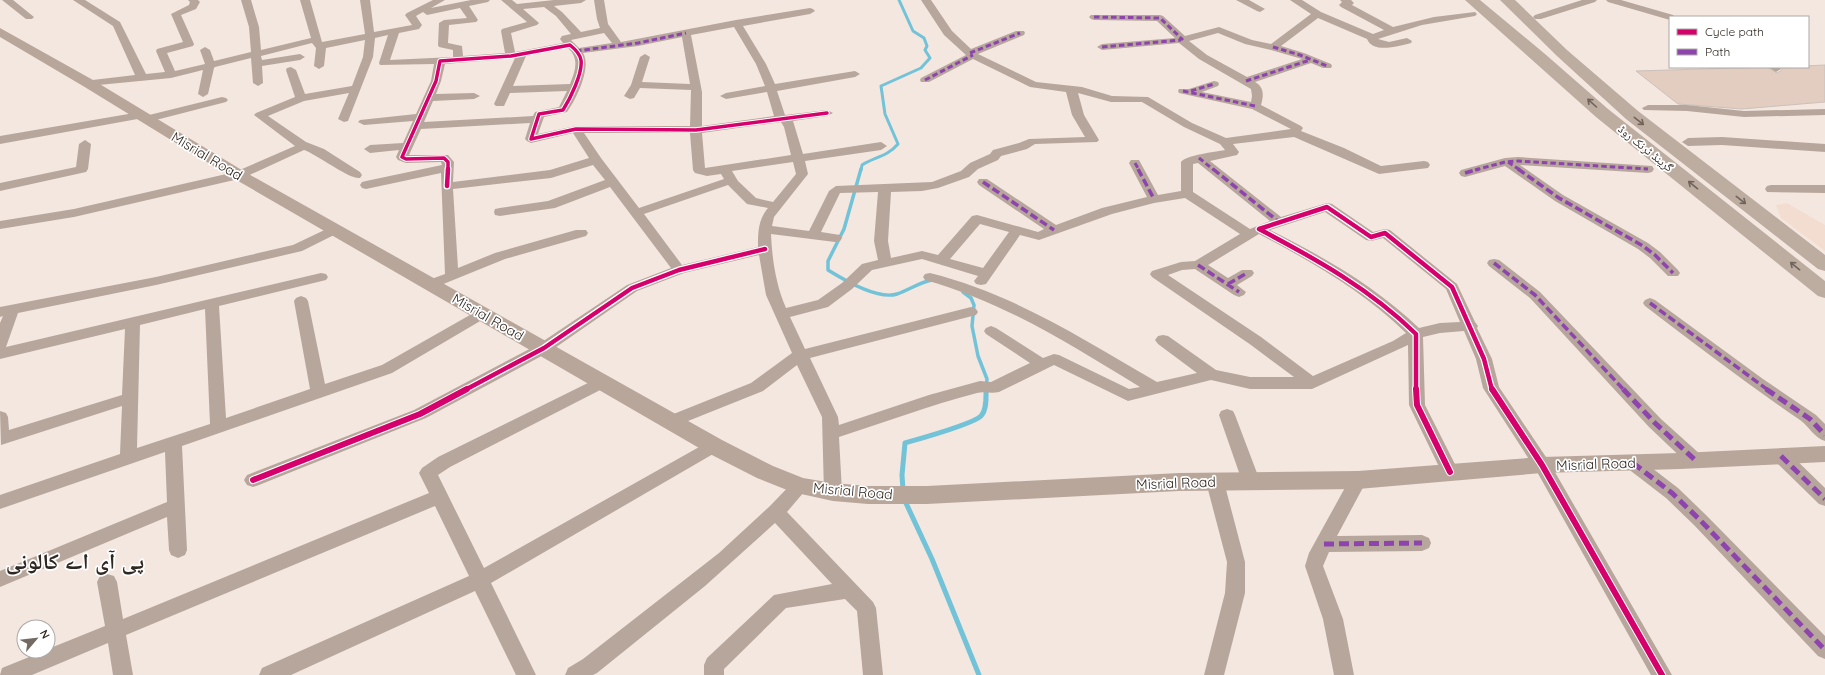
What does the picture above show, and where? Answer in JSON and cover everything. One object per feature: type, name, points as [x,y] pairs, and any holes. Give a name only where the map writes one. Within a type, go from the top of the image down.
[{"type":"highway","points":[[1480,0],[1540,57]]},
{"type":"highway","points":[[1497,0],[1562,53]]},
{"type":"highway","name":"گرینڈ ٹرنک روڈ","points":[[1507,0],[1562,53],[1632,116],[1825,266]]},
{"type":"highway","name":"گرینڈ ٹرنک روڈ","points":[[1472,7],[1540,57],[1602,112],[1825,291]]},
{"type":"main road","name":"Misrial Road","points":[[0,32],[88,83],[239,176],[714,446],[765,472],[800,486],[833,492],[868,495],[927,495],[1179,482],[1358,480],[1542,465],[1633,463],[1825,454]]},
{"type":"street","points":[[8,0],[29,17]]},
{"type":"street","points":[[78,0],[117,24],[142,78]]},
{"type":"street","points":[[170,75],[161,51],[189,44],[176,14],[193,7],[194,0]]},
{"type":"street","points":[[246,0],[254,27],[258,83]]},
{"type":"street","points":[[305,0],[319,42],[319,66]]},
{"type":"street","points":[[344,119],[366,61],[370,37],[365,0]]},
{"type":"street","points":[[410,15],[440,0]]},
{"type":"street","points":[[410,15],[485,0]]},
{"type":"street","points":[[500,104],[517,55],[506,31],[534,23],[506,0]]},
{"type":"street","points":[[515,7],[581,0]]},
{"type":"street","points":[[599,0],[603,7],[601,15],[606,29],[619,46]]},
{"type":"street","points":[[926,0],[948,32],[971,54],[1034,85],[1082,90],[1111,99],[1144,99],[1188,125],[1224,142],[1233,152],[1199,158],[1187,162],[1187,194]]},
{"type":"street","points":[[1241,0],[1260,9]]},
{"type":"street","points":[[1295,0],[1318,14],[1373,38],[1372,40],[1384,46],[1407,41]]},
{"type":"street","points":[[1345,0],[1348,3],[1344,6],[1391,30]]},
{"type":"street","points":[[1538,17],[1592,0]]},
{"type":"street","points":[[1611,0],[1669,17]]},
{"type":"street","points":[[546,4],[559,14],[578,35]]},
{"type":"street","points":[[458,59],[458,48],[443,45],[444,23],[473,20],[463,5]]},
{"type":"street","points":[[1373,38],[1391,30],[1472,7]]},
{"type":"street","points":[[394,32],[384,63],[440,61],[517,55],[573,48],[619,46],[736,23],[810,11]]},
{"type":"street","points":[[1272,47],[1292,34],[1306,21],[1318,14]]},
{"type":"street","points":[[257,60],[319,42],[370,37],[417,25],[410,15]]},
{"type":"street","points":[[1094,17],[1161,18],[1182,40],[1203,57],[1256,87],[1258,96],[1255,106]]},
{"type":"street","points":[[736,23],[761,64],[784,119],[802,174],[768,216],[764,229],[773,295],[780,314],[830,417],[832,433],[833,492]]},
{"type":"street","points":[[606,29],[566,38],[581,60],[580,71],[562,110],[542,112],[539,114],[531,139],[576,129],[696,130],[826,112]]},
{"type":"street","points":[[1102,47],[1182,40],[1219,30],[1249,42],[1300,55],[1327,66]]},
{"type":"street","points":[[686,33],[696,87],[696,130],[699,170],[707,172],[881,146]]},
{"type":"street","points":[[925,80],[971,54],[1020,33]]},
{"type":"street","points":[[203,94],[210,66],[205,50]]},
{"type":"street","points":[[88,83],[170,75],[210,66],[300,56]]},
{"type":"street","points":[[630,96],[636,85],[645,57]]},
{"type":"street","points":[[1246,81],[1310,60]]},
{"type":"street","points":[[440,61],[436,81],[419,122],[403,154],[403,158],[444,158],[447,161],[452,276]]},
{"type":"street","points":[[291,70],[301,98]]},
{"type":"street","points":[[726,96],[855,74]]},
{"type":"street","points":[[1214,84],[1186,91],[1255,106],[1297,128],[1295,134]]},
{"type":"street","points":[[636,85],[696,87]]},
{"type":"street","points":[[505,90],[573,87]]},
{"type":"street","points":[[356,88],[301,98],[260,115],[302,145],[320,152],[356,175]]},
{"type":"street","points":[[813,235],[835,191],[855,188],[922,187],[934,185],[965,174],[974,166],[994,157],[997,153],[1023,146],[1033,141],[1093,140],[1078,115],[1071,89]]},
{"type":"street","points":[[429,98],[474,96]]},
{"type":"street","points":[[0,140],[144,117],[222,100]]},
{"type":"street","points":[[1648,108],[1687,108],[1744,114],[1825,112]]},
{"type":"street","points":[[364,122],[537,119]]},
{"type":"street","points":[[576,129],[596,160],[678,270]]},
{"type":"street","points":[[1224,142],[1295,134],[1340,151],[1379,170],[1424,165]]},
{"type":"street","points":[[1688,142],[1722,141],[1825,148]]},
{"type":"street","points":[[0,187],[82,169],[85,144]]},
{"type":"street","points":[[0,225],[74,213],[239,176],[300,148],[302,145]]},
{"type":"street","points":[[370,149],[407,146]]},
{"type":"street","points":[[1199,158],[1279,222]]},
{"type":"street","points":[[447,186],[551,174],[596,160]]},
{"type":"street","points":[[1465,173],[1508,162],[1527,161],[1567,165],[1648,169]]},
{"type":"street","points":[[1508,162],[1559,198],[1643,246],[1656,255],[1673,273]]},
{"type":"street","points":[[1135,163],[1154,199]]},
{"type":"street","points":[[366,185],[448,168]]},
{"type":"street","points":[[723,169],[752,201],[775,206]]},
{"type":"street","points":[[635,213],[732,180]]},
{"type":"street","points":[[500,212],[550,205],[612,182]]},
{"type":"street","points":[[983,182],[1054,230]]},
{"type":"street","points":[[885,188],[881,241],[885,262]]},
{"type":"street","points":[[1771,189],[1825,189]]},
{"type":"street","points":[[941,260],[975,220],[980,219],[1039,236],[1108,211],[1154,199],[1187,194],[1254,231],[1347,278],[1388,308],[1416,334],[1417,405],[1450,472]]},
{"type":"street","points":[[1312,383],[1256,341],[1157,274],[1181,266],[1198,264],[1254,231],[1326,207],[1370,237],[1385,233],[1452,287],[1471,326],[1484,359],[1491,388],[1542,465],[1662,675]]},
{"type":"street","points":[[764,229],[835,238]]},
{"type":"street","points":[[0,345],[6,311],[156,281],[296,248],[335,230]]},
{"type":"street","points":[[973,290],[987,274],[1017,230]]},
{"type":"street","points":[[431,284],[500,256],[581,233]]},
{"type":"street","points":[[253,480],[420,414],[544,348],[632,288],[678,270],[766,249]]},
{"type":"street","points":[[780,314],[823,304],[852,282],[867,267],[885,262],[922,255],[987,274]]},
{"type":"street","points":[[1494,263],[1535,295],[1655,423],[1695,460]]},
{"type":"street","points":[[1198,264],[1239,292]]},
{"type":"street","points":[[1228,284],[1247,273]]},
{"type":"street","points":[[0,354],[321,277]]},
{"type":"street","points":[[930,277],[973,290],[1043,323],[1154,388]]},
{"type":"street","points":[[301,301],[319,392]]},
{"type":"street","points":[[1650,303],[1762,387],[1810,419],[1825,435]]},
{"type":"street","points":[[212,304],[218,428]]},
{"type":"street","points":[[672,421],[757,387],[800,355],[971,312]]},
{"type":"street","points":[[0,502],[387,369],[482,314]]},
{"type":"street","points":[[128,459],[133,322]]},
{"type":"street","points":[[832,433],[929,400],[987,388],[1054,359],[1128,395],[1211,375],[1250,383],[1312,383],[1398,345],[1416,334],[1440,328],[1471,326]]},
{"type":"street","points":[[991,332],[1042,364]]},
{"type":"street","points":[[1163,340],[1211,375]]},
{"type":"street","points":[[526,675],[428,472],[444,462],[602,382]]},
{"type":"street","points":[[0,417],[1,439],[130,398]]},
{"type":"street","points":[[1227,415],[1251,481]]},
{"type":"street","points":[[174,443],[178,550]]},
{"type":"street","points":[[269,675],[480,580],[714,446]]},
{"type":"street","points":[[1781,456],[1825,499]]},
{"type":"street","points":[[1633,463],[1672,493],[1700,520],[1825,650]]},
{"type":"street","points":[[1344,675],[1333,619],[1314,566],[1358,480]]},
{"type":"street","points":[[1214,675],[1235,593],[1236,562],[1215,482]]},
{"type":"street","points":[[575,675],[590,666],[729,557],[776,512],[800,486]]},
{"type":"street","points":[[9,675],[440,496]]},
{"type":"street","points":[[0,578],[176,506]]},
{"type":"street","points":[[776,512],[866,608],[873,675]]},
{"type":"street","points":[[1324,544],[1422,543]]},
{"type":"street","points":[[107,582],[123,675]]},
{"type":"street","points":[[714,675],[714,665],[781,601],[848,590]]},
{"type":"shaded area","points":[[1787,203],[1825,225],[1825,251],[1781,218],[1776,205]]},
{"type":"building","points":[[1825,65],[1825,102],[1742,109],[1678,104],[1636,71],[1769,68],[1777,73],[1782,70],[1782,68],[1809,68],[1809,66]]},
{"type":"waterway","points":[[861,170],[862,165],[886,154],[898,144],[885,114],[881,86],[921,68],[930,58],[925,50],[927,46],[924,38],[913,31],[899,0]]},
{"type":"waterway","points":[[861,169],[844,229],[828,261],[828,270],[861,288],[871,292],[889,295],[897,294],[923,282],[932,280]]},
{"type":"waterway","points":[[963,292],[971,298],[974,305],[972,326],[978,356],[987,379],[986,390]]},
{"type":"waterway","points":[[903,490],[902,475],[905,443],[957,427],[981,416],[985,407],[986,390]]},
{"type":"waterway","points":[[905,501],[932,559],[979,675]]},
{"type":"marked path","points":[[1094,17],[1160,18],[1183,40]]},
{"type":"marked path","points":[[576,51],[638,43],[686,33]]},
{"type":"marked path","points":[[970,53],[1020,33]]},
{"type":"marked path","points":[[1102,47],[1181,40]]},
{"type":"marked path","points":[[1273,47],[1300,55],[1327,66]]},
{"type":"marked path","points":[[925,80],[973,55]]},
{"type":"marked path","points":[[1246,81],[1310,60]]},
{"type":"marked path","points":[[1191,91],[1214,84]]},
{"type":"marked path","points":[[1183,91],[1255,106]]},
{"type":"marked path","points":[[1199,158],[1279,222]]},
{"type":"marked path","points":[[1465,173],[1505,162],[1518,161],[1648,169]]},
{"type":"marked path","points":[[1508,162],[1559,198],[1643,246],[1655,255],[1673,273]]},
{"type":"marked path","points":[[1135,163],[1154,199]]},
{"type":"marked path","points":[[983,182],[1054,230]]},
{"type":"marked path","points":[[1494,263],[1535,295],[1655,423],[1695,460]]},
{"type":"marked path","points":[[1198,265],[1239,292]]},
{"type":"marked path","points":[[1228,284],[1247,273]]},
{"type":"marked path","points":[[1650,303],[1757,383],[1810,419],[1825,435]]},
{"type":"marked path","points":[[1781,456],[1825,499]]},
{"type":"marked path","points":[[1633,463],[1672,493],[1700,520],[1825,650]]},
{"type":"marked path","points":[[1324,544],[1422,543]]},
{"type":"cycle path","points":[[447,186],[448,162],[444,158],[406,159],[402,157],[436,81],[440,61],[511,56],[570,45],[581,60],[581,65],[572,93],[563,110],[539,114],[531,139],[576,129],[696,130],[827,113]]},
{"type":"cycle path","points":[[1450,472],[1417,405],[1416,334],[1399,317],[1362,288],[1322,263],[1259,229],[1327,207],[1371,237],[1385,233],[1452,287],[1484,359],[1491,388],[1542,465],[1662,675]]},
{"type":"cycle path","points":[[253,480],[420,414],[544,348],[632,288],[679,270],[765,249]]},
{"type":"district","name":"پی آی اے کالونی","points":[[75,561]]}]
